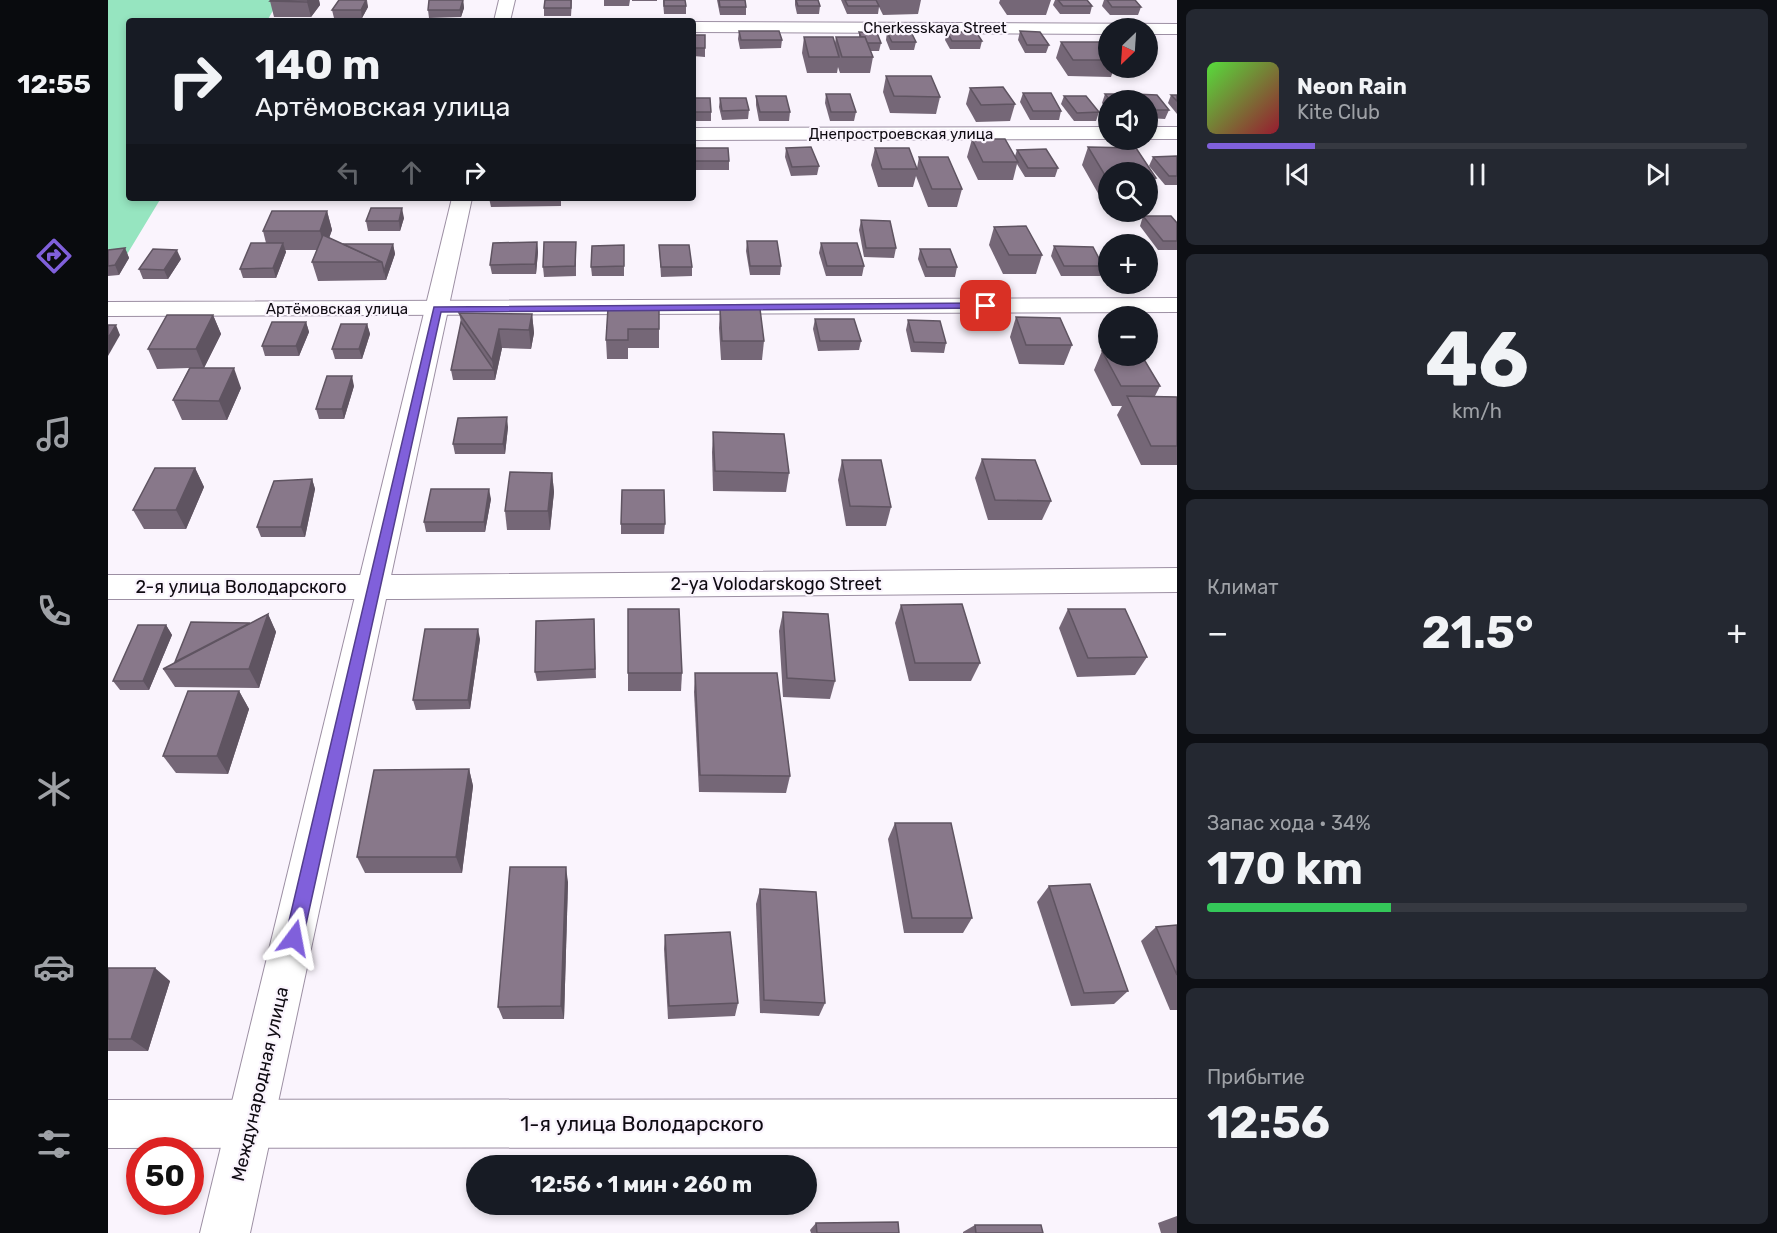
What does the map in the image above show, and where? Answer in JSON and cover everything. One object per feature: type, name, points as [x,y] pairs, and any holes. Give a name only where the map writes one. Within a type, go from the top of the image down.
[{"type":"street","points":[[503,18],[507,0]]},
{"type":"street","name":"Cherkesskaya Street","points":[[696,27],[1177,28]]},
{"type":"street","name":"Днепростроевская улица","points":[[696,134],[1098,133]]},
{"type":"street","points":[[1158,133],[1177,133]]},
{"type":"street","name":"Международная улица","points":[[225,1233],[375,587],[461,201]]},
{"type":"street","name":"Артёмовская улица","points":[[108,309],[1177,304]]},
{"type":"street","name":"2-ya Volodarskogo Street","points":[[375,587],[1177,580]]},
{"type":"street","name":"2-я улица Володарского","points":[[108,587],[375,587]]},
{"type":"street","name":"1-я улица Володарского","points":[[108,1124],[1177,1123]]},
{"type":"green space","points":[[108,0],[279,0],[269,18],[126,18],[126,201],[159,201],[126,256],[108,260]]},
{"type":"building","points":[[271,0],[309,0],[307,2]]},
{"type":"building","points":[[339,0],[366,0],[361,10],[332,10]]},
{"type":"building","points":[[429,0],[463,0],[460,10],[428,10]]},
{"type":"building","points":[[545,0],[571,0],[571,8],[544,8]]},
{"type":"building","points":[[664,0],[685,0],[686,6],[664,6]]},
{"type":"building","points":[[719,0],[745,0],[746,7],[720,7]]},
{"type":"building","points":[[796,0],[818,0],[820,6],[798,6]]},
{"type":"building","points":[[845,0],[876,0],[879,6],[848,6]]},
{"type":"building","points":[[1058,0],[1087,0],[1092,6],[1063,6]]},
{"type":"building","points":[[1107,0],[1135,0],[1141,7],[1112,7]]},
{"type":"building","points":[[739,31],[779,31],[782,40],[741,40]]},
{"type":"building","points":[[1020,31],[1040,32],[1049,45],[1027,45]]},
{"type":"building","points":[[859,32],[877,33],[881,43],[867,43],[865,37],[861,37]]},
{"type":"building","points":[[887,32],[911,32],[916,42],[892,42]]},
{"type":"building","points":[[947,32],[976,32],[982,41],[952,41]]},
{"type":"building","points":[[696,35],[705,35],[705,48],[696,48]]},
{"type":"building","points":[[804,37],[833,37],[839,57],[809,57]]},
{"type":"building","points":[[836,37],[865,37],[873,57],[842,57]]},
{"type":"building","points":[[1061,42],[1098,42],[1098,60],[1073,60]]},
{"type":"building","points":[[886,76],[931,76],[940,97],[894,96]]},
{"type":"building","points":[[1003,87],[1015,104],[981,105],[970,88]]},
{"type":"building","points":[[1023,93],[1051,93],[1061,111],[1033,111]]},
{"type":"building","points":[[826,94],[850,94],[856,112],[831,112]]},
{"type":"building","points":[[756,96],[786,96],[790,112],[760,112]]},
{"type":"building","points":[[1064,96],[1086,96],[1098,111],[1077,113]]},
{"type":"building","points":[[1158,96],[1169,110],[1158,110]]},
{"type":"building","points":[[696,98],[710,98],[711,112],[696,112]]},
{"type":"building","points":[[720,98],[746,98],[749,110],[722,111]]},
{"type":"building","points":[[972,139],[1005,139],[1018,162],[983,162]]},
{"type":"building","points":[[811,147],[819,166],[792,167],[786,148]]},
{"type":"building","points":[[1088,147],[1098,147],[1098,150],[1137,150],[1145,162],[1098,162]]},
{"type":"building","points":[[696,148],[728,148],[729,161],[696,161]]},
{"type":"building","points":[[875,148],[909,148],[917,169],[882,169]]},
{"type":"building","points":[[1046,149],[1058,168],[1028,168],[1017,150]]},
{"type":"building","points":[[1177,156],[1177,176],[1169,176],[1153,157]]},
{"type":"building","points":[[919,157],[948,157],[962,189],[932,189]]},
{"type":"building","points":[[371,208],[402,208],[399,221],[366,221]]},
{"type":"building","points":[[272,211],[327,211],[320,231],[263,231]]},
{"type":"building","points":[[1158,216],[1171,216],[1177,223],[1177,241],[1163,241],[1148,222],[1158,222]]},
{"type":"building","points":[[861,220],[890,221],[896,248],[866,248]]},
{"type":"building","points":[[1026,226],[1042,255],[1009,255],[994,227]]},
{"type":"building","points":[[323,235],[382,262],[312,262]]},
{"type":"building","points":[[747,241],[777,241],[781,266],[750,266]]},
{"type":"building","points":[[537,242],[535,264],[490,265],[493,243]]},
{"type":"building","points":[[544,242],[576,242],[575,266],[543,267]]},
{"type":"building","points":[[251,243],[283,243],[273,268],[240,269]]},
{"type":"building","points":[[821,243],[857,243],[864,266],[827,266]]},
{"type":"building","points":[[343,244],[393,244],[384,271],[382,262]]},
{"type":"building","points":[[624,245],[624,266],[591,267],[592,246]]},
{"type":"building","points":[[659,245],[689,245],[692,267],[661,267]]},
{"type":"building","points":[[1054,246],[1093,247],[1098,256],[1098,266],[1064,266]]},
{"type":"building","points":[[125,248],[115,265],[108,266],[108,250]]},
{"type":"building","points":[[153,249],[177,250],[164,270],[139,269]]},
{"type":"building","points":[[920,249],[950,249],[957,267],[927,267]]},
{"type":"building","points":[[608,308],[659,308],[659,329],[628,329],[628,340],[606,340]]},
{"type":"building","points":[[720,309],[760,309],[764,341],[722,341]]},
{"type":"building","points":[[459,313],[532,314],[529,330],[499,329],[492,360]]},
{"type":"building","points":[[167,315],[213,315],[196,349],[148,349]]},
{"type":"building","points":[[1016,317],[1060,318],[1072,345],[1026,345]]},
{"type":"building","points":[[815,319],[854,319],[861,341],[820,341]]},
{"type":"building","points":[[908,320],[940,321],[946,343],[914,342]]},
{"type":"building","points":[[272,322],[306,322],[296,346],[262,346]]},
{"type":"building","points":[[461,322],[494,370],[451,370]]},
{"type":"building","points":[[341,324],[367,324],[359,349],[332,349]]},
{"type":"building","points":[[108,325],[116,325],[108,338]]},
{"type":"building","points":[[1110,366],[1148,366],[1160,386],[1121,386]]},
{"type":"building","points":[[190,368],[234,368],[219,401],[173,400]]},
{"type":"building","points":[[327,376],[352,376],[342,409],[316,409]]},
{"type":"building","points":[[1127,396],[1177,397],[1177,446],[1151,446]]},
{"type":"building","points":[[507,417],[503,444],[453,444],[458,418]]},
{"type":"building","points":[[713,432],[784,434],[789,473],[715,471]]},
{"type":"building","points":[[982,459],[1035,460],[1051,501],[995,500]]},
{"type":"building","points":[[842,460],[881,460],[891,507],[850,506]]},
{"type":"building","points":[[155,468],[195,468],[176,510],[133,510]]},
{"type":"building","points":[[510,472],[552,473],[548,511],[505,511]]},
{"type":"building","points":[[312,479],[301,527],[257,527],[274,481]]},
{"type":"building","points":[[431,489],[489,489],[484,522],[424,522]]},
{"type":"building","points":[[622,490],[664,490],[665,524],[621,524]]},
{"type":"building","points":[[962,604],[980,663],[915,663],[901,605]]},
{"type":"building","points":[[628,609],[679,609],[682,673],[628,673]]},
{"type":"building","points":[[1068,609],[1125,609],[1147,657],[1088,658]]},
{"type":"building","points":[[783,612],[828,614],[835,681],[787,678]]},
{"type":"building","points":[[268,614],[249,669],[163,669]]},
{"type":"building","points":[[594,619],[595,669],[535,672],[536,621]]},
{"type":"building","points":[[191,622],[250,623],[175,662]]},
{"type":"building","points":[[138,625],[166,625],[143,681],[113,681]]},
{"type":"building","points":[[425,629],[478,629],[468,700],[413,700]]},
{"type":"building","points":[[695,673],[777,673],[790,776],[700,775]]},
{"type":"building","points":[[188,691],[239,691],[217,756],[163,756]]},
{"type":"building","points":[[469,769],[456,857],[357,857],[374,770]]},
{"type":"building","points":[[895,823],[951,823],[972,918],[912,918]]},
{"type":"building","points":[[510,867],[566,867],[561,1006],[498,1007]]},
{"type":"building","points":[[1090,884],[1128,991],[1084,993],[1049,886]]},
{"type":"building","points":[[760,889],[816,892],[825,1003],[764,1000]]},
{"type":"building","points":[[1177,925],[1177,975],[1156,927]]},
{"type":"building","points":[[730,932],[738,1003],[669,1006],[665,935]]},
{"type":"building","points":[[108,968],[155,968],[131,1039],[108,1039]]},
{"type":"building","points":[[898,1222],[899,1233],[817,1233],[816,1223]]},
{"type":"building","points":[[975,1225],[1041,1225],[1043,1233],[976,1233]]},
{"type":"route","points":[[294,938],[437,309],[986,306]]}]
